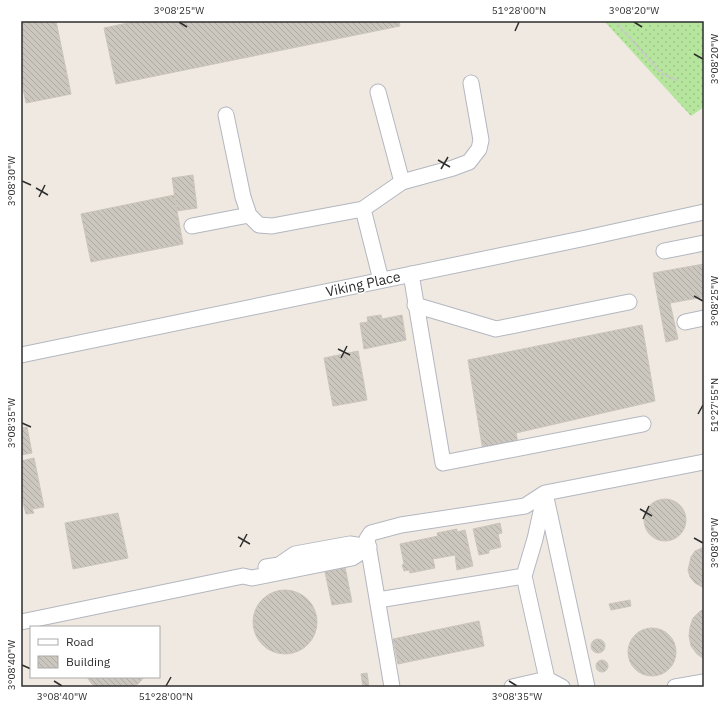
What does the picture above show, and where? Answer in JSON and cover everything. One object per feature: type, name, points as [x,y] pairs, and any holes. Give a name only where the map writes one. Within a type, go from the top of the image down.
[{"type":"street","points":[[226,115],[243,197],[249,215],[259,225],[272,226],[363,209],[402,182],[454,168],[468,162],[479,149],[481,140],[471,83]]},
{"type":"street","points":[[378,92],[402,182]]},
{"type":"street","points":[[363,209],[381,280]]},
{"type":"street","name":"Viking Place","points":[[21,355],[586,238],[704,212]]},
{"type":"street","points":[[192,226],[249,215]]},
{"type":"street","points":[[664,251],[704,243]]},
{"type":"street","points":[[411,274],[443,464],[643,424]]},
{"type":"street","points":[[415,304],[496,329],[629,302]]},
{"type":"street","points":[[685,322],[704,318]]},
{"type":"street","points":[[392,687],[367,539],[371,533],[400,525],[525,506],[545,493],[704,462]]},
{"type":"street","points":[[545,493],[535,539],[524,576],[547,679]]},
{"type":"street","points":[[545,493],[587,687]]},
{"type":"street","points":[[21,622],[243,576],[252,578],[352,558],[369,547]]},
{"type":"street","points":[[378,600],[524,576]]},
{"type":"street","points":[[512,687],[547,679],[562,687]]},
{"type":"street","points":[[675,687],[704,682]]},
{"type":"path","points":[[614,21],[662,74],[680,81]]},
{"type":"green space","points":[[604,21],[704,21],[704,107],[691,116]]},
{"type":"building","points":[[21,21],[56,21],[71,94],[26,103],[21,78]]},
{"type":"building","points":[[137,21],[399,21],[400,26],[116,84],[104,28]]},
{"type":"building","points":[[193,175],[197,208],[177,211],[172,178]]},
{"type":"building","points":[[174,195],[183,244],[91,262],[81,214]]},
{"type":"building","points":[[704,264],[704,297],[670,303],[678,339],[666,342],[653,273]]},
{"type":"building","points":[[381,315],[382,319],[402,315],[406,340],[364,349],[360,323],[368,322],[367,317]]},
{"type":"building","points":[[642,325],[655,401],[516,433],[518,443],[483,451],[468,360]]},
{"type":"building","points":[[358,351],[367,400],[333,406],[324,358]]},
{"type":"building","points":[[27,427],[32,453],[21,455],[21,428]]},
{"type":"building","points":[[34,458],[44,507],[32,509],[34,513],[26,514],[21,494],[21,461]]},
{"type":"building","points":[[661,499],[669,499],[677,502],[683,508],[686,520],[683,532],[677,538],[669,541],[661,541],[653,538],[647,532],[644,524],[644,516],[647,508],[653,502]]},
{"type":"building","points":[[118,513],[128,558],[73,569],[65,523]]},
{"type":"building","points":[[500,523],[502,533],[498,534],[501,547],[489,550],[489,553],[479,555],[473,529]]},
{"type":"building","points":[[457,529],[457,532],[465,530],[473,566],[457,570],[455,555],[433,559],[435,568],[410,573],[409,570],[404,571],[400,544],[438,536],[437,533]]},
{"type":"building","points":[[704,547],[704,588],[695,583],[690,577],[688,570],[691,557],[695,551]]},
{"type":"building","points":[[345,567],[352,602],[332,605],[325,572]]},
{"type":"building","points":[[279,590],[291,590],[308,599],[315,610],[317,622],[315,634],[308,645],[291,654],[279,654],[267,649],[258,640],[253,628],[253,616],[258,604],[267,595]]},
{"type":"building","points":[[630,600],[631,606],[611,610],[609,604]]},
{"type":"building","points":[[704,609],[704,659],[697,654],[691,646],[689,636],[693,618]]},
{"type":"building","points":[[479,621],[484,646],[398,664],[393,639]]},
{"type":"building","points":[[652,628],[661,630],[669,635],[674,643],[676,652],[674,661],[669,669],[661,674],[652,676],[643,674],[635,669],[630,661],[628,652],[630,643],[635,635],[643,630]]},
{"type":"building","points":[[598,639],[603,641],[605,646],[603,651],[598,653],[593,651],[591,646],[593,641]]},
{"type":"building","points":[[604,660],[607,661],[607,671],[600,672],[597,671],[596,664],[597,661]]},
{"type":"building","points":[[367,673],[369,687],[363,687],[361,674]]},
{"type":"building","points":[[88,678],[143,678],[134,687],[96,687]]}]
